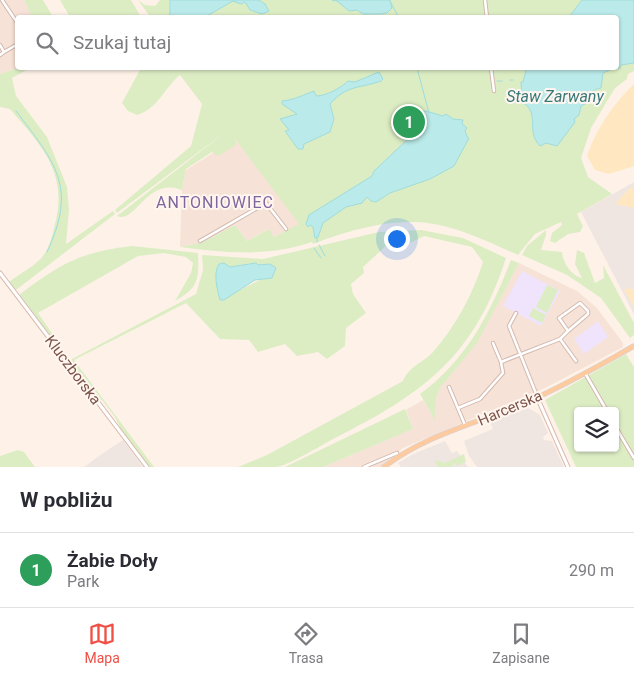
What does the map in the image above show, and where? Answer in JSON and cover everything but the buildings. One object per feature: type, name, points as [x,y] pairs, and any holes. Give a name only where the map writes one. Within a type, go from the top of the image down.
[{"type":"main road","name":"Harcerska","points":[[384,467],[404,452],[465,424],[537,397],[634,346]]},
{"type":"street","points":[[2,0],[15,20]]},
{"type":"street","points":[[486,0],[486,15]]},
{"type":"street","points":[[0,45],[4,52]]},
{"type":"street","points":[[0,55],[15,46]]},
{"type":"street","points":[[491,70],[494,90]]},
{"type":"street","points":[[200,241],[266,203],[286,229]]},
{"type":"street","name":"Kluczborska","points":[[0,273],[147,467]]},
{"type":"street","points":[[501,362],[560,338],[588,314],[588,310],[580,303],[559,318],[568,331]]},
{"type":"street","points":[[516,313],[509,326],[537,397],[568,467]]},
{"type":"street","points":[[560,338],[576,361]]},
{"type":"street","points":[[458,408],[480,399],[505,372],[492,343]]},
{"type":"street","points":[[585,373],[605,407]]},
{"type":"street","points":[[449,387],[465,424]]},
{"type":"street","points":[[619,433],[634,458]]},
{"type":"street","points":[[364,467],[396,453]]},
{"type":"shaded area","points":[[0,0],[24,0],[31,15],[15,15],[15,69],[0,74]]},
{"type":"shaded area","points":[[235,139],[300,224],[274,237],[268,229],[247,241],[235,225],[203,242],[180,247],[182,190],[186,170]]},
{"type":"shaded area","points":[[634,182],[634,314],[581,212]]},
{"type":"shaded area","points":[[519,263],[577,291],[597,308],[623,343],[623,347],[545,388],[403,448],[381,467],[323,467],[413,429],[406,410],[423,400],[435,419],[436,399],[440,388],[477,342]]},
{"type":"shaded area","points":[[522,271],[560,291],[541,326],[503,306]]},
{"type":"shaded area","points":[[598,321],[608,337],[584,354],[574,339]]},
{"type":"shaded area","points":[[528,408],[540,415],[548,433],[543,437],[544,440],[552,441],[564,467],[477,467],[469,456],[464,441],[493,429],[490,422]]},
{"type":"shaded area","points":[[123,440],[143,467],[84,467],[99,456]]},
{"type":"shaded area","points":[[445,441],[452,453],[457,451],[468,467],[401,467],[398,463],[413,454]]},
{"type":"green space","points":[[24,0],[43,0],[52,15],[31,15]]},
{"type":"green space","points":[[60,0],[131,0],[140,15],[69,15]]},
{"type":"green space","points":[[138,0],[145,5],[155,6],[160,0],[634,0],[634,71],[628,74],[627,79],[615,88],[591,128],[581,158],[588,177],[612,194],[577,214],[583,226],[580,232],[568,234],[555,243],[550,241],[552,233],[562,225],[561,222],[535,234],[518,255],[455,229],[415,222],[376,225],[337,235],[313,244],[312,242],[296,247],[263,252],[213,251],[180,247],[203,242],[235,225],[247,241],[269,229],[274,237],[299,224],[235,139],[236,145],[218,156],[212,152],[186,169],[182,190],[170,187],[160,189],[151,194],[124,217],[117,216],[228,130],[117,213],[115,210],[191,146],[202,104],[180,75],[150,108],[137,115],[128,111],[122,103],[140,70],[619,70],[619,15],[149,15]]},
{"type":"green space","points":[[15,69],[26,70],[12,78],[16,96],[47,137],[67,187],[69,210],[66,244],[113,211],[115,214],[16,290],[9,282],[42,258],[52,237],[56,220],[58,187],[54,173],[41,147],[10,109],[0,107],[0,74]]},
{"type":"green space","points":[[421,230],[463,238],[506,258],[494,291],[479,320],[463,345],[444,366],[423,385],[399,402],[372,419],[290,463],[276,467],[238,467],[267,455],[403,381],[412,368],[429,356],[441,342],[469,298],[483,262],[472,247],[424,236],[406,245],[387,245],[363,267],[364,273],[351,284],[353,294],[366,313],[346,328],[345,346],[327,359],[318,352],[297,356],[285,344],[258,352],[249,340],[220,339],[186,303],[74,360],[154,467],[148,467],[122,432],[115,417],[103,401],[92,393],[71,364],[72,359],[196,294],[203,270],[202,255],[263,259],[379,232]],"holes":[[[224,263],[230,267],[244,265],[266,266],[264,278],[224,298],[219,264]]]},
{"type":"green space","points":[[546,230],[541,250],[562,252],[571,272],[578,277],[582,278],[575,264],[577,250],[584,253],[595,283],[604,278],[603,265],[634,323],[634,335],[630,338],[601,298],[567,275],[522,255],[527,246]]},
{"type":"green space","points":[[132,246],[198,253],[198,270],[193,287],[175,301],[191,273],[193,263],[186,257],[164,253],[138,256],[38,313],[68,356],[64,356],[19,295],[59,267],[71,261],[98,252]]},
{"type":"green space","points":[[511,260],[519,263],[477,343],[440,388],[436,399],[435,420],[420,394],[436,381],[464,351],[486,317]]},
{"type":"green space","points":[[547,285],[558,290],[547,313],[536,307]]},
{"type":"green space","points":[[533,308],[546,315],[542,323],[529,316]]},
{"type":"green space","points":[[626,354],[634,367],[634,467],[576,467],[545,400]]},
{"type":"green space","points":[[405,409],[413,429],[323,467],[285,467]]},
{"type":"green space","points":[[18,450],[24,452],[35,467],[0,467],[0,456]]},
{"type":"green space","points":[[464,454],[466,462],[457,466],[455,463],[451,467],[438,467],[435,462],[436,460],[445,463]]},
{"type":"sand","points":[[634,84],[634,166],[609,174],[595,170],[587,156],[595,136],[612,108]]},
{"type":"sand","points":[[634,187],[634,208],[615,204],[629,189]]},
{"type":"sand","points":[[624,289],[634,289],[634,308]]},
{"type":"water","points":[[170,0],[259,0],[265,4],[269,11],[262,14],[250,10],[245,2],[241,4],[233,1],[208,15],[170,15]]},
{"type":"water","points":[[332,0],[390,0],[392,8],[387,13],[363,14],[357,10],[349,11],[337,1]]},
{"type":"water","name":"Staw Zarwany","points":[[582,0],[634,0],[634,63],[621,65],[619,69],[619,15],[571,15]]},
{"type":"water","name":"Staw Zarwany","points":[[526,70],[610,70],[603,73],[601,88],[592,92],[585,104],[581,106],[579,115],[574,119],[575,122],[557,146],[546,143],[540,146],[536,140],[531,111],[522,102],[521,82],[523,82]]},
{"type":"water","points":[[379,72],[383,79],[381,81],[348,90],[336,98],[330,104],[334,119],[330,132],[304,144],[303,149],[298,149],[285,131],[289,130],[280,119],[297,114],[282,104],[282,101],[314,91],[316,96],[324,95],[348,81],[355,82]]},
{"type":"water","points":[[426,111],[443,116],[446,114],[453,119],[463,120],[462,124],[467,128],[465,130],[469,138],[454,166],[430,179],[390,193],[376,202],[371,201],[367,197],[362,203],[346,207],[323,223],[318,237],[315,238],[313,227],[310,225],[308,227],[306,224],[309,215],[372,176],[374,171],[409,138],[410,134],[417,128],[417,123],[423,118],[422,112]]},
{"type":"water","points":[[224,263],[230,267],[256,263],[258,265],[270,264],[276,268],[272,278],[255,280],[224,300],[220,300],[216,272],[219,264]]},
{"type":"waterway","points":[[390,1],[397,15]]},
{"type":"waterway","points":[[418,70],[429,113]]},
{"type":"waterway","points":[[497,81],[502,81]]},
{"type":"waterway","points":[[16,111],[42,146],[58,176],[61,192],[61,209],[47,252]]},
{"type":"waterway","points":[[319,245],[325,256]]},
{"type":"waterway","points":[[314,248],[321,258]]},
{"type":"place","name":"Żabie Doły","points":[[409,122]]},
{"type":"district","name":"ANTONIOWIEC","points":[[215,202]]}]
